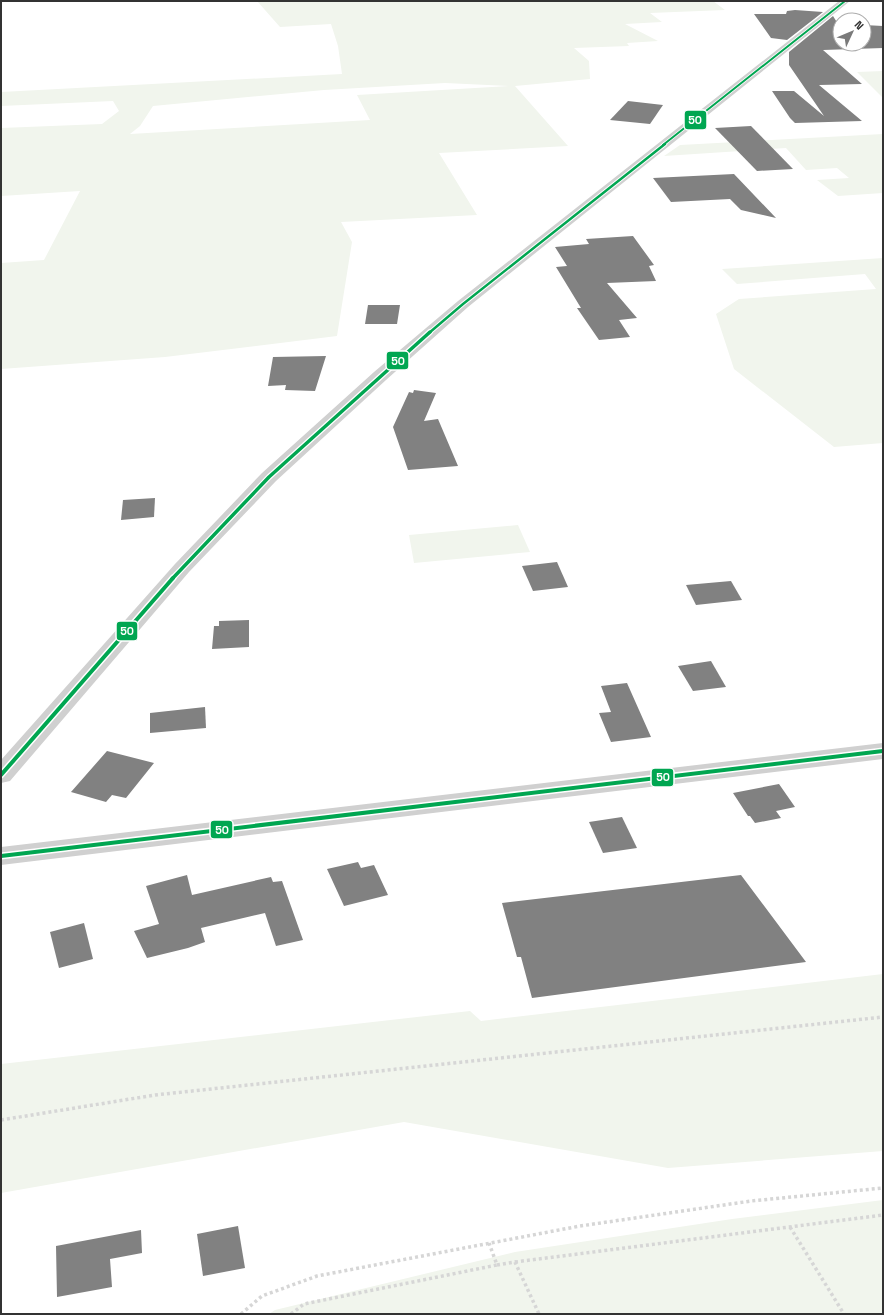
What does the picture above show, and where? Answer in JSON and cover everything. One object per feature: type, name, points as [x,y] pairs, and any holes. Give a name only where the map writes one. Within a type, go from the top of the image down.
[{"type":"street","points":[[1,775],[182,568],[269,478],[380,376],[463,304],[845,1]]},
{"type":"street","points":[[1,856],[883,750]]},
{"type":"path","points":[[1,1120],[155,1095],[883,1017]]},
{"type":"path","points":[[242,1314],[262,1296],[317,1276],[580,1226],[751,1201],[883,1188]]},
{"type":"path","points":[[291,1314],[304,1304],[497,1265],[883,1215]]},
{"type":"path","points":[[790,1227],[844,1314]]},
{"type":"path","points":[[489,1243],[497,1265]]},
{"type":"path","points":[[515,1262],[538,1314]]},
{"type":"shaded area","points":[[257,1],[713,1],[725,10],[650,13],[662,22],[625,24],[658,41],[627,43],[629,46],[574,48],[589,61],[590,79],[515,86],[568,146],[439,153],[477,215],[341,222],[352,242],[337,336],[165,357],[1,369],[1,263],[44,260],[80,191],[1,196],[1,128],[102,124],[119,111],[113,101],[1,106],[1,92],[342,74],[338,46],[331,24],[280,27]],"holes":[[[445,83],[509,86],[357,95],[370,120],[130,134],[140,126],[153,106],[324,90]]]},
{"type":"shaded area","points":[[883,71],[883,98],[857,72]]},
{"type":"shaded area","points":[[883,134],[883,193],[838,196],[817,180],[849,178],[837,168],[806,170],[786,148],[664,156],[680,145]]},
{"type":"shaded area","points":[[883,258],[883,443],[834,447],[734,369],[716,314],[739,299],[876,289],[865,274],[737,284],[722,269]]},
{"type":"shaded area","points":[[518,525],[530,552],[414,563],[409,535]]},
{"type":"shaded area","points":[[883,974],[883,1151],[668,1168],[404,1122],[1,1193],[1,1064],[470,1011],[481,1021]]},
{"type":"shaded area","points":[[883,1200],[883,1314],[269,1314],[275,1310],[515,1252],[732,1219]]},
{"type":"building","points":[[795,10],[823,12],[787,40],[771,38],[754,14],[786,14],[787,11]]},
{"type":"building","points":[[832,17],[832,50],[823,50],[862,84],[819,85],[862,121],[795,123],[772,91],[794,91],[824,116],[789,65],[789,52]]},
{"type":"building","points":[[872,25],[883,26],[883,48],[872,48]]},
{"type":"building","points":[[628,101],[663,105],[650,124],[610,120]]},
{"type":"building","points":[[751,126],[793,169],[757,171],[715,128]]},
{"type":"building","points":[[734,174],[776,218],[741,210],[730,199],[671,202],[653,178]]},
{"type":"building","points":[[633,236],[654,265],[649,266],[656,281],[607,283],[637,318],[619,320],[630,337],[599,340],[577,308],[581,308],[556,267],[567,266],[555,247],[589,244],[586,239]]},
{"type":"building","points":[[368,305],[400,305],[397,324],[365,324]]},
{"type":"building","points":[[326,356],[315,391],[285,390],[286,385],[268,386],[273,357]]},
{"type":"building","points":[[414,390],[436,393],[424,421],[438,419],[458,466],[408,470],[393,427],[409,392],[413,393]]},
{"type":"building","points":[[155,498],[154,517],[121,520],[123,500]]},
{"type":"building","points":[[557,562],[568,587],[533,591],[522,566]]},
{"type":"building","points":[[731,581],[742,600],[696,605],[686,585]]},
{"type":"building","points":[[249,620],[249,647],[212,649],[214,626],[219,626],[219,621]]},
{"type":"building","points":[[711,661],[726,687],[693,691],[678,666]]},
{"type":"building","points":[[627,683],[651,737],[611,742],[599,713],[611,712],[601,686]]},
{"type":"building","points":[[205,707],[206,728],[150,733],[150,713]]},
{"type":"building","points":[[107,751],[154,763],[126,798],[112,795],[106,802],[71,792]]},
{"type":"building","points":[[779,784],[795,807],[776,811],[781,818],[755,823],[750,816],[748,816],[733,793]]},
{"type":"building","points":[[622,817],[637,848],[603,853],[589,822]]},
{"type":"building","points":[[358,862],[361,868],[374,865],[388,895],[344,906],[327,869]]},
{"type":"building","points":[[187,875],[192,895],[271,877],[273,882],[282,881],[303,940],[276,946],[265,913],[201,928],[205,942],[188,948],[147,958],[134,931],[159,924],[146,886]]},
{"type":"building","points":[[741,875],[806,962],[532,998],[521,957],[517,957],[502,903]]},
{"type":"building","points":[[84,923],[93,959],[59,968],[50,932]]},
{"type":"building","points":[[238,1226],[245,1268],[203,1276],[197,1234]]},
{"type":"building","points":[[141,1230],[142,1253],[110,1259],[112,1287],[57,1297],[56,1246]]},
{"type":"transit line","name":"50","points":[[1,775],[182,568],[269,477],[380,376],[463,304],[845,1]]},
{"type":"transit line","name":"50","points":[[1,856],[883,751]]}]
